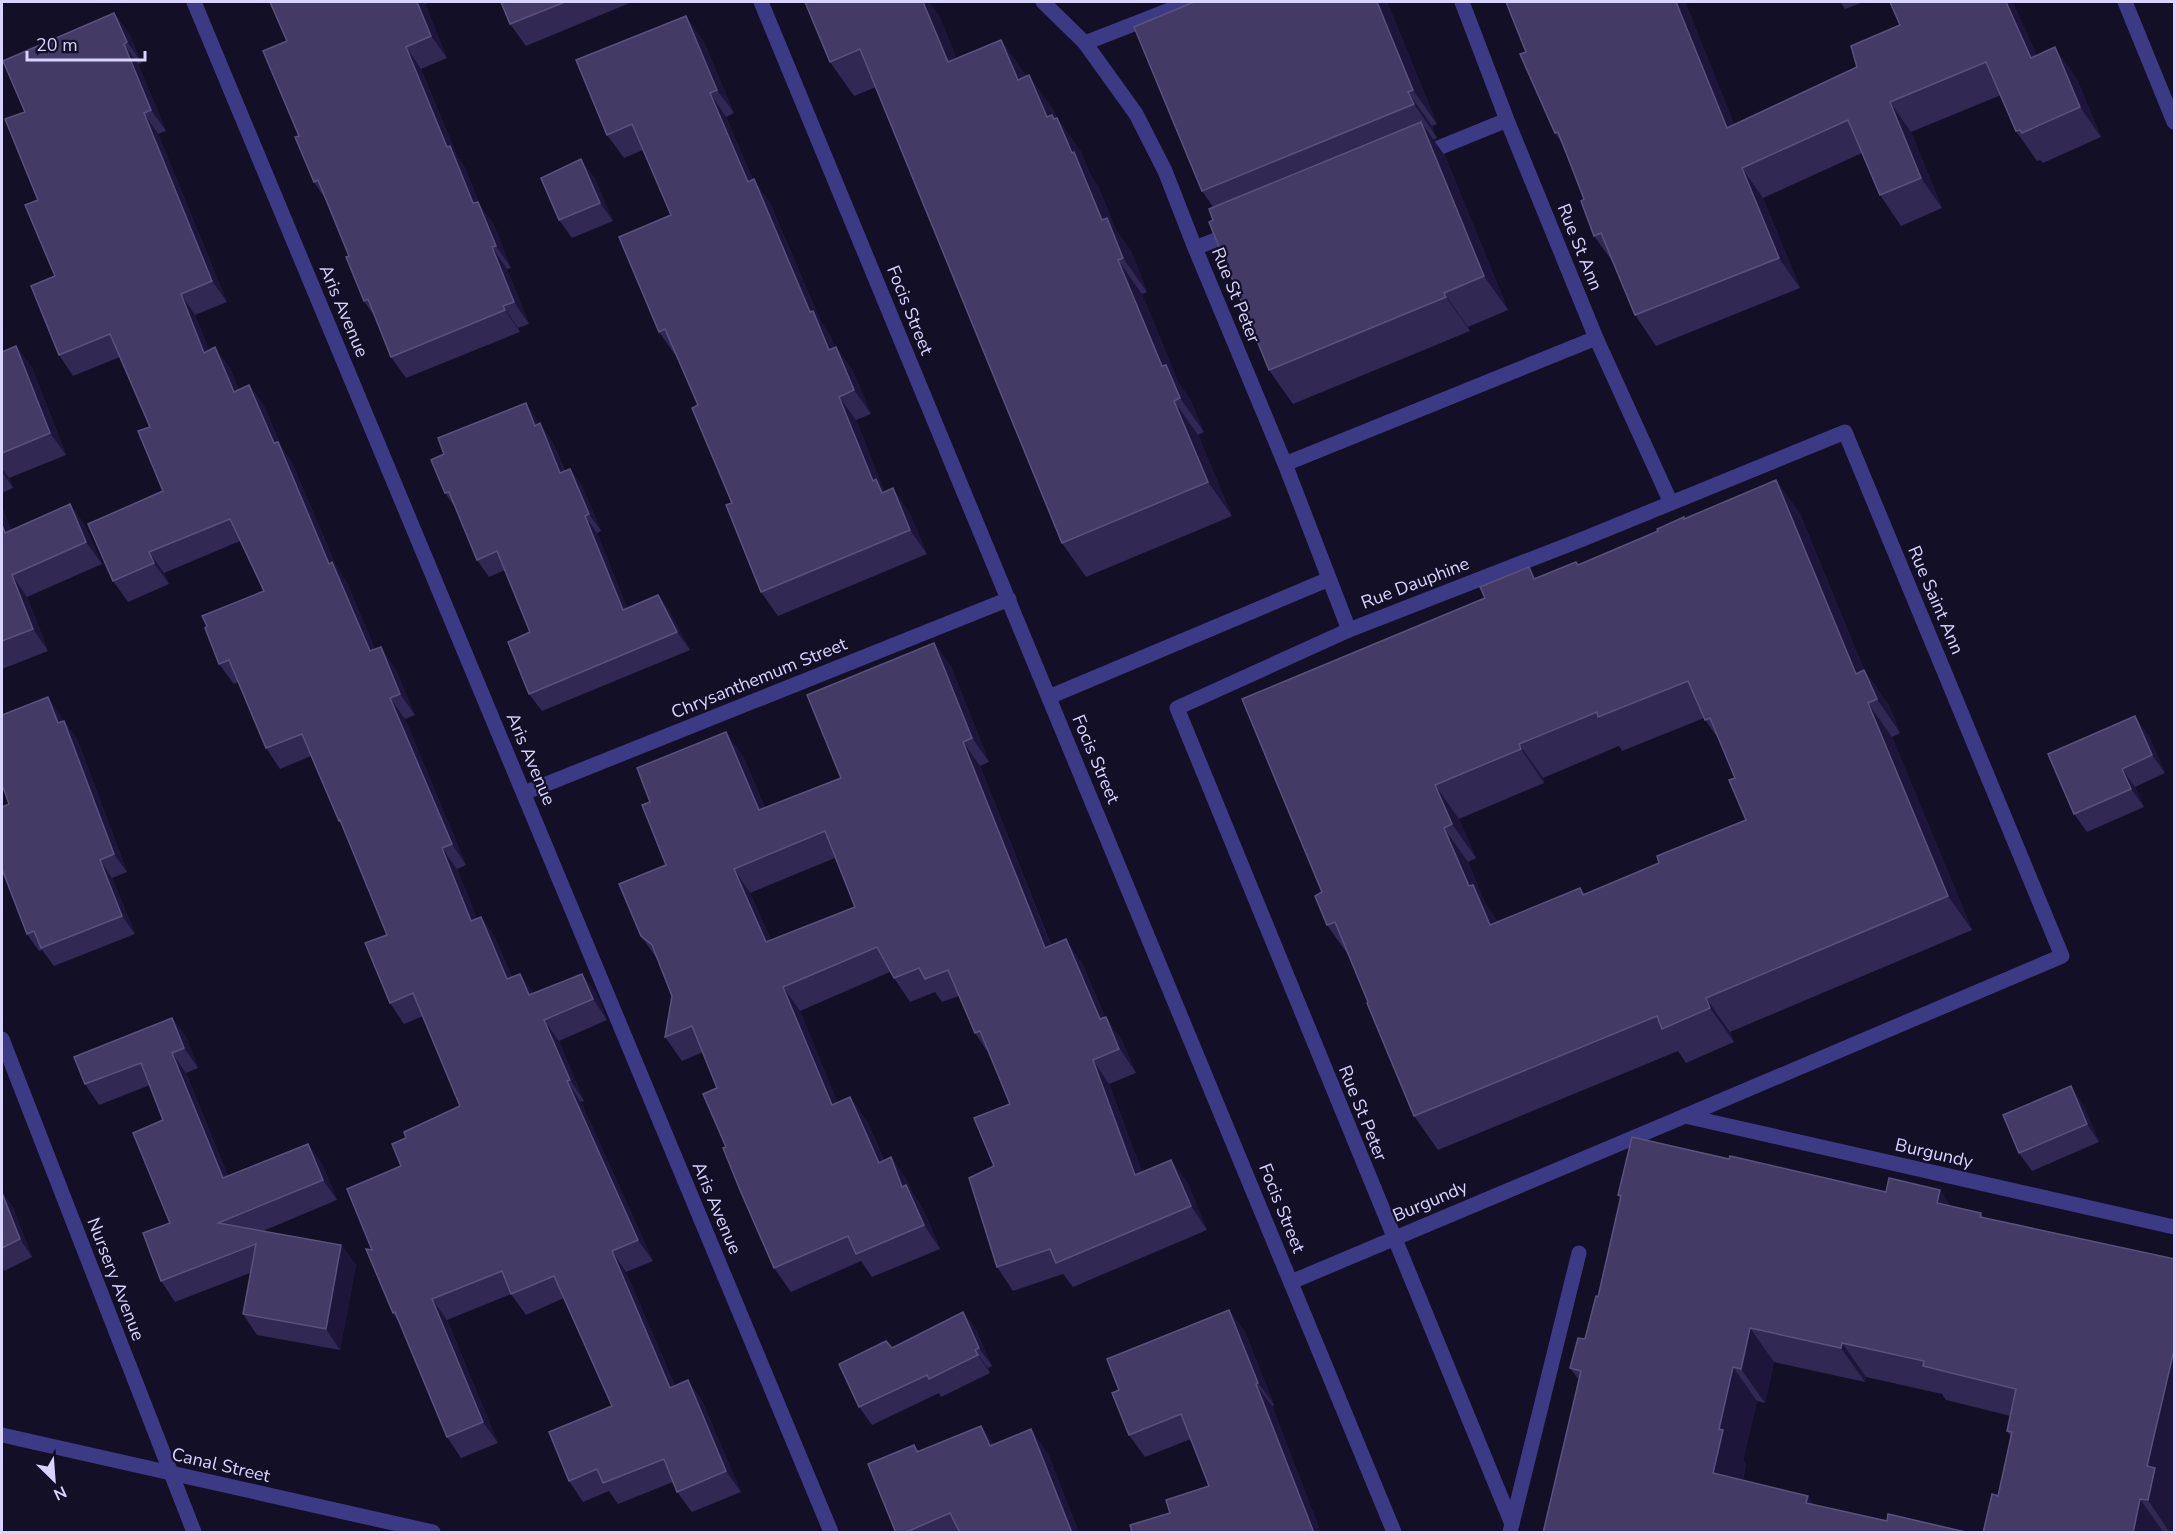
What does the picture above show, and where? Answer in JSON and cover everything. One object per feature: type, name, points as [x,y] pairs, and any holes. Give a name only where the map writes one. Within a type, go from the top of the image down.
[{"type":"street","name":"Aris Avenue","points":[[194,2],[831,1533]]},
{"type":"street","name":"Focis Street","points":[[761,2],[1394,1533]]},
{"type":"street","name":"Rue St Peter","points":[[1043,2],[1085,43],[1136,114],[1165,171],[1285,464],[1349,630]]},
{"type":"street","points":[[1085,43],[1190,2]]},
{"type":"street","name":"Rue St Ann","points":[[1462,2],[1507,120],[1596,338],[1671,503]]},
{"type":"street","points":[[2126,2],[2175,122]]},
{"type":"street","points":[[1410,159],[1507,120]]},
{"type":"street","points":[[1195,248],[1249,226]]},
{"type":"street","points":[[1285,464],[1596,338]]},
{"type":"street","name":"Rue Saint Ann","points":[[1671,503],[1845,432],[2062,956]]},
{"type":"street","name":"Rue Dauphine","points":[[1177,708],[1349,630],[1671,503]]},
{"type":"street","points":[[1049,697],[1329,579]]},
{"type":"street","name":"Chrysanthemum Street","points":[[524,793],[1009,599]]},
{"type":"street","name":"Rue St Peter","points":[[1177,708],[1511,1528]]},
{"type":"street","name":"Burgundy","points":[[1291,1282],[2062,956]]},
{"type":"street","name":"Nursery Avenue","points":[[2,1039],[194,1533]]},
{"type":"street","name":"Burgundy","points":[[1685,1116],[2175,1227]]},
{"type":"street","points":[[1511,1528],[1579,1253]]},
{"type":"street","name":"Canal Street","points":[[2,1435],[433,1533]]},
{"type":"building","points":[[270,2],[417,2],[431,36],[406,47],[447,147],[450,146],[473,203],[478,202],[496,246],[492,247],[514,302],[503,306],[505,310],[391,357],[368,299],[364,301],[346,257],[349,256],[318,180],[314,182],[295,137],[299,136],[263,51],[287,41]]},
{"type":"building","points":[[501,2],[565,2],[510,24]]},
{"type":"building","points":[[805,2],[923,2],[948,62],[1001,40],[1018,80],[1029,75],[1047,117],[1052,115],[1054,119],[1057,118],[1072,153],[1074,152],[1102,220],[1107,218],[1123,258],[1118,260],[1162,366],[1166,365],[1180,398],[1174,401],[1208,482],[1062,543],[860,49],[830,62]]},
{"type":"building","points":[[1194,2],[1377,2],[1413,90],[1408,92],[1414,104],[1202,191],[1134,27]]},
{"type":"building","points":[[1506,2],[1676,2],[1727,128],[1857,67],[1851,46],[1900,25],[1890,2],[2006,2],[2031,58],[2055,47],[2080,107],[2022,133],[2020,130],[2016,131],[1986,62],[1890,102],[1921,178],[1880,195],[1848,120],[1742,168],[1779,258],[1635,315],[1601,233],[1594,236],[1581,201],[1584,199],[1558,132],[1555,133],[1520,54],[1526,52]]},
{"type":"building","points":[[114,13],[127,42],[124,44],[151,110],[144,113],[212,281],[181,294],[204,353],[215,347],[234,392],[249,385],[274,443],[278,442],[329,564],[332,562],[370,651],[381,647],[400,694],[390,698],[452,844],[442,848],[471,921],[481,917],[507,979],[520,974],[529,995],[582,974],[593,999],[544,1020],[570,1080],[567,1081],[638,1240],[612,1251],[670,1388],[688,1380],[726,1471],[677,1492],[664,1459],[603,1483],[597,1469],[569,1481],[549,1432],[612,1406],[554,1276],[511,1294],[502,1271],[432,1299],[483,1422],[447,1437],[366,1249],[372,1250],[347,1189],[401,1166],[392,1144],[406,1138],[404,1132],[460,1106],[413,993],[390,1003],[365,943],[387,935],[302,734],[266,748],[229,660],[219,664],[205,628],[207,626],[202,616],[264,591],[230,519],[149,552],[154,563],[113,581],[88,524],[163,491],[138,431],[150,427],[110,334],[59,355],[31,286],[55,276],[25,205],[38,200],[5,119],[25,112],[3,61]]},
{"type":"building","points":[[686,16],[717,90],[710,93],[748,182],[754,179],[810,312],[813,311],[829,350],[836,347],[854,390],[839,397],[873,481],[876,479],[882,493],[893,488],[910,530],[761,592],[726,505],[732,503],[692,408],[698,405],[665,329],[659,332],[619,237],[671,215],[632,124],[607,135],[576,60]]},
{"type":"building","points":[[1421,122],[1484,276],[1444,293],[1446,297],[1269,370],[1209,222],[1213,220],[1209,209]]},
{"type":"building","points":[[581,159],[600,203],[559,220],[541,178]]},
{"type":"building","points":[[16,346],[50,433],[2,453],[2,352]]},
{"type":"building","points":[[526,403],[535,426],[540,423],[560,473],[570,469],[589,514],[585,516],[623,610],[658,595],[677,632],[529,694],[508,642],[530,632],[497,551],[477,560],[449,492],[445,493],[431,460],[444,454],[438,438]]},
{"type":"building","points":[[1776,480],[1856,674],[1864,670],[1877,699],[1868,703],[1948,896],[1706,998],[1710,1008],[1662,1029],[1657,1016],[1414,1116],[1335,922],[1327,925],[1315,896],[1322,892],[1242,699],[1485,598],[1480,587],[1529,567],[1534,579],[1576,562],[1578,565],[1658,531],[1657,529],[1684,517],[1684,519]],"holes":[[[1688,681],[1705,720],[1710,718],[1735,778],[1729,780],[1746,820],[1657,856],[1659,863],[1583,895],[1580,888],[1490,925],[1473,885],[1469,886],[1444,828],[1452,824],[1435,785],[1521,749],[1519,744],[1597,712],[1598,717]]]},
{"type":"building","points":[[70,504],[86,542],[12,575],[33,629],[2,641],[2,525],[5,533]]},
{"type":"building","points":[[934,643],[972,738],[963,742],[1045,948],[1066,939],[1100,1019],[1106,1017],[1119,1049],[1093,1060],[1135,1175],[1171,1160],[1191,1206],[1056,1263],[1050,1249],[997,1267],[969,1178],[994,1166],[974,1118],[1010,1104],[980,1031],[975,1033],[948,970],[925,979],[919,968],[894,978],[877,947],[783,987],[832,1105],[850,1097],[879,1163],[891,1157],[902,1187],[906,1185],[924,1225],[856,1254],[848,1236],[774,1268],[740,1190],[723,1148],[726,1147],[703,1094],[717,1088],[692,1026],[665,1037],[672,996],[652,945],[641,936],[619,884],[666,865],[642,805],[650,802],[637,768],[726,732],[759,810],[841,778],[807,695]],"holes":[[[825,831],[855,907],[766,942],[734,869]]]},
{"type":"building","points":[[48,697],[58,723],[64,721],[114,854],[100,860],[122,916],[41,948],[34,931],[27,934],[2,869],[2,807],[9,804],[2,784],[2,715]]},
{"type":"building","points":[[2135,716],[2152,755],[2122,769],[2131,789],[2074,814],[2048,754]]},
{"type":"building","points":[[172,1018],[184,1048],[172,1053],[223,1178],[308,1144],[323,1180],[218,1223],[341,1245],[326,1329],[243,1314],[256,1244],[161,1281],[143,1233],[170,1223],[133,1133],[163,1120],[141,1063],[85,1084],[74,1057]]},
{"type":"building","points":[[2071,1086],[2087,1124],[2019,1153],[2003,1115]]},
{"type":"building","points":[[1632,1137],[1729,1159],[1730,1156],[1886,1192],[1889,1178],[1940,1190],[1937,1203],[1981,1213],[1980,1217],[2175,1259],[2175,1346],[2147,1466],[2155,1468],[2148,1500],[2140,1499],[2133,1533],[1983,1533],[1992,1494],[1998,1496],[2012,1432],[2007,1431],[2016,1389],[1923,1366],[1924,1361],[1842,1343],[1841,1348],[1750,1328],[1741,1369],[1733,1367],[1719,1429],[1723,1430],[1713,1473],[1808,1496],[1806,1503],[1887,1521],[1888,1514],[1970,1533],[1543,1533],[1581,1371],[1570,1368],[1578,1338],[1585,1339],[1596,1296],[1598,1297]]},
{"type":"building","points":[[2,1193],[20,1239],[2,1248]]},
{"type":"building","points":[[1229,1310],[1314,1533],[1132,1533],[1130,1525],[1170,1513],[1166,1500],[1209,1486],[1181,1414],[1129,1435],[1112,1393],[1119,1390],[1107,1359]]},
{"type":"building","points":[[963,1312],[979,1348],[975,1350],[978,1355],[929,1379],[927,1375],[859,1407],[839,1364],[886,1341],[892,1348]]},
{"type":"building","points":[[981,1426],[990,1446],[1031,1429],[1072,1533],[960,1533],[950,1513],[904,1533],[896,1533],[868,1464],[914,1445],[917,1452]]}]
